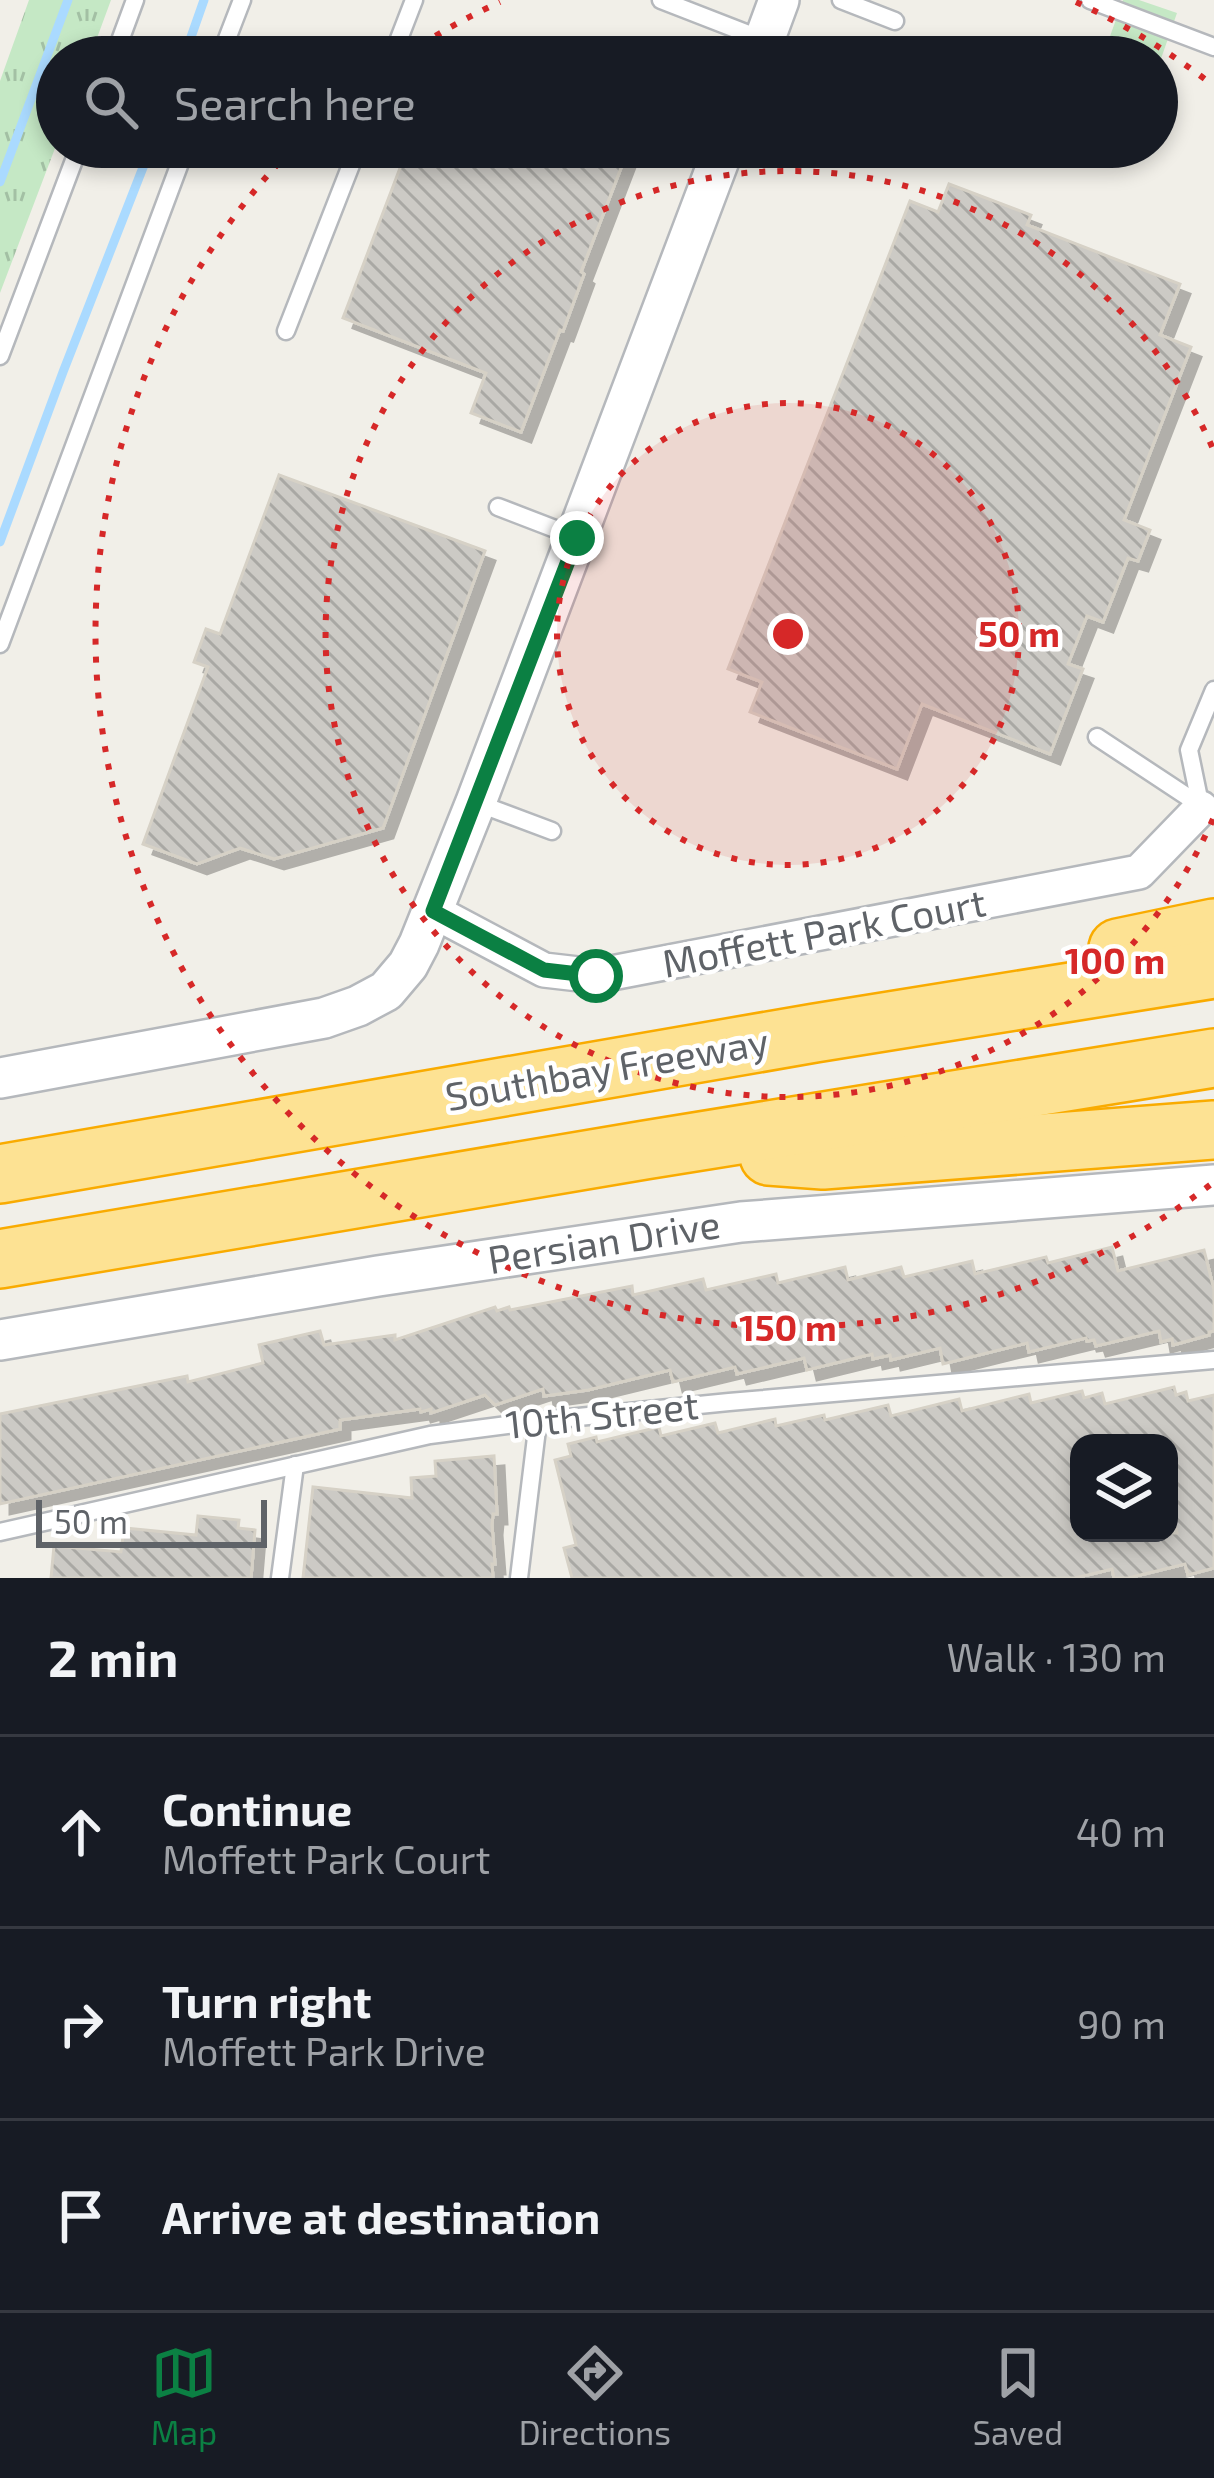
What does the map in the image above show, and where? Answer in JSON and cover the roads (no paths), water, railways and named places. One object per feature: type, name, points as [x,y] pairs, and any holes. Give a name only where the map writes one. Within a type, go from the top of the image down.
[{"type":"highway","points":[[815,1033],[1088,954],[1214,928]]},
{"type":"highway","name":"Southbay Freeway","points":[[0,1174],[1214,969]]},
{"type":"highway","points":[[0,1259],[1214,1058]]},
{"type":"highway","points":[[645,1150],[823,1160],[1214,1130]]},
{"type":"street","points":[[766,36],[779,0]]},
{"type":"street","points":[[0,1078],[324,1018],[386,991],[408,964],[476,802],[716,168]]},
{"type":"street","name":"Moffett Park Court","points":[[433,911],[544,970],[596,976],[1139,872],[1208,809]]},
{"type":"street","name":"Persian Drive","points":[[0,1340],[378,1276],[741,1222],[1214,1185]]},
{"type":"lane","points":[[122,36],[135,0]]},
{"type":"lane","points":[[228,36],[242,0]]},
{"type":"lane","points":[[400,36],[414,0]]},
{"type":"lane","points":[[661,0],[734,36]]},
{"type":"lane","points":[[841,0],[895,21]]},
{"type":"lane","points":[[1090,0],[1214,47]]},
{"type":"lane","points":[[0,356],[72,168]]},
{"type":"lane","points":[[0,644],[179,168]]},
{"type":"lane","points":[[286,332],[350,168]]},
{"type":"lane","points":[[498,507],[577,538]]},
{"type":"lane","points":[[1208,809],[1189,749],[1214,690]]},
{"type":"lane","points":[[1097,737],[1208,809]]},
{"type":"lane","points":[[476,802],[552,831]]},
{"type":"lane","name":"10th Street","points":[[0,1532],[430,1435],[538,1421],[1214,1360]]},
{"type":"lane","points":[[519,1578],[538,1421]]},
{"type":"lane","points":[[280,1578],[295,1465]]},
{"type":"waterway","points":[[55,36],[68,0]]},
{"type":"waterway","points":[[191,36],[204,0]]},
{"type":"waterway","points":[[0,182],[36,86]]},
{"type":"waterway","points":[[0,542],[143,168]]}]
